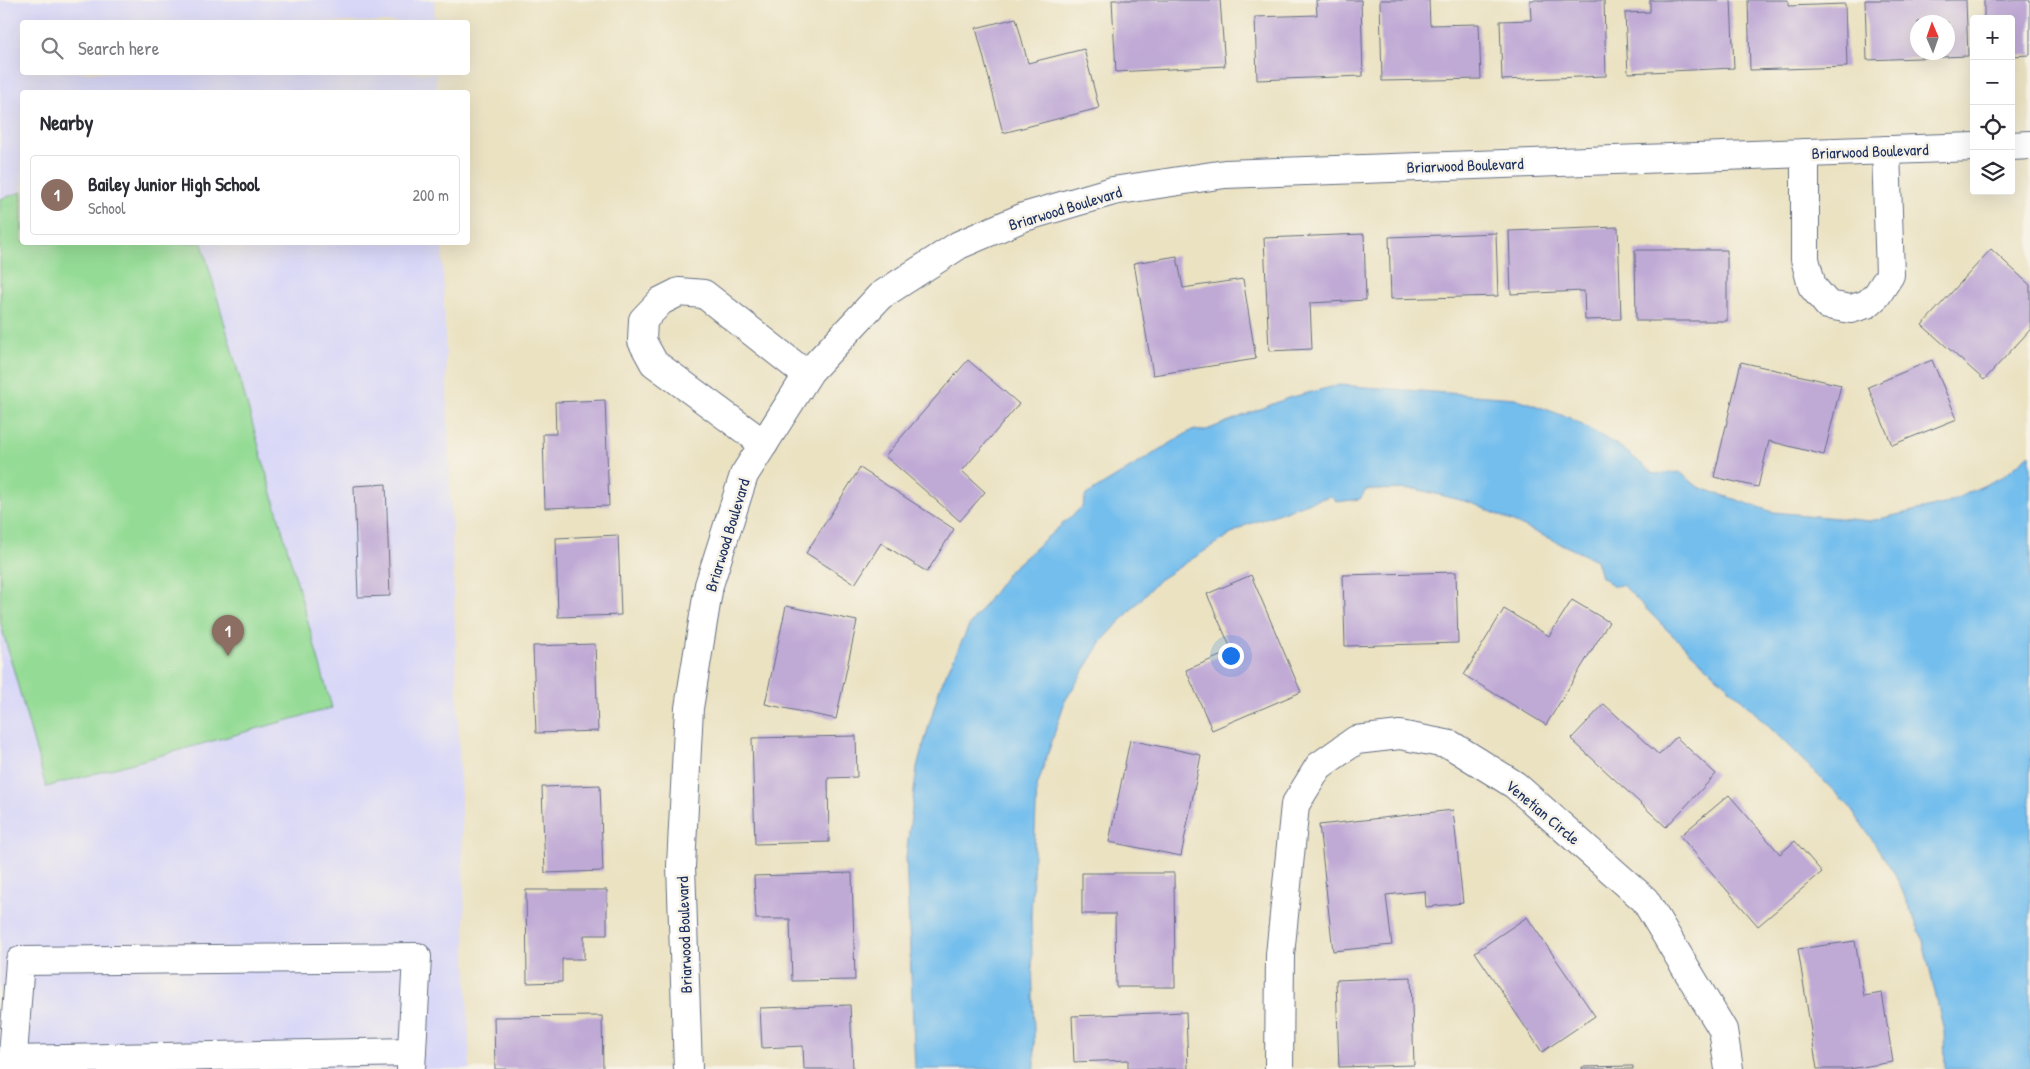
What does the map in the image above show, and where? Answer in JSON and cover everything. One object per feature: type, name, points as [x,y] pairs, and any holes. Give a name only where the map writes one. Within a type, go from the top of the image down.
[{"type":"street","points":[[2015,146],[2030,145]]},
{"type":"street","name":"Briarwood Boulevard","points":[[688,1069],[681,866],[689,708],[710,584],[744,475],[807,375],[880,296],[959,245],[1024,217],[1113,191],[1224,174],[1970,147]]},
{"type":"street","points":[[1805,153],[1804,259],[1812,286],[1828,304],[1851,309],[1867,304],[1877,295],[1890,274],[1886,150]]},
{"type":"street","points":[[764,444],[654,363],[642,341],[643,320],[661,301],[679,292],[704,294],[807,375]]},
{"type":"street","name":"Venetian Circle","points":[[1280,1069],[1280,955],[1295,805],[1319,766],[1356,740],[1400,735],[1451,745],[1515,785],[1645,900],[1723,1030],[1729,1069]]},
{"type":"street","points":[[417,957],[412,1060],[12,1064],[20,961],[417,957]]},
{"type":"shaded area","points":[[0,0],[434,0],[435,20],[20,20],[20,75],[436,75],[437,90],[20,90],[20,245],[442,245],[470,1069],[0,1069]]},
{"type":"green space","points":[[20,193],[20,245],[203,245],[332,708],[46,787],[0,621],[0,199]]},
{"type":"water","points":[[1339,385],[1515,398],[1570,418],[1622,448],[1654,474],[1680,472],[1698,487],[1773,512],[1870,521],[1944,504],[2002,477],[2030,454],[2030,1069],[1945,1069],[1944,1031],[1922,937],[1895,874],[1850,807],[1623,585],[1614,586],[1601,577],[1596,560],[1472,503],[1416,489],[1366,490],[1360,499],[1337,502],[1331,496],[1244,526],[1159,580],[1103,640],[1065,701],[1037,787],[1031,917],[1035,1069],[915,1069],[906,857],[917,767],[940,687],[969,626],[1011,569],[1082,507],[1086,495],[1192,430],[1204,431],[1288,398]]},
{"type":"building","points":[[1112,0],[1220,0],[1225,66],[1116,72]]},
{"type":"building","points":[[1316,0],[1361,0],[1363,76],[1257,80],[1255,17],[1317,15]]},
{"type":"building","points":[[1380,0],[1429,0],[1430,25],[1479,24],[1481,79],[1382,81]]},
{"type":"building","points":[[1530,0],[1604,0],[1606,76],[1502,80],[1500,21],[1531,20]]},
{"type":"building","points":[[1650,0],[1731,0],[1734,68],[1628,73],[1625,13],[1650,12]]},
{"type":"building","points":[[1748,0],[1788,0],[1788,6],[1845,4],[1847,67],[1750,70]]},
{"type":"building","points":[[1865,0],[1966,0],[1968,56],[1955,57],[1955,15],[1910,15],[1910,58],[1867,60]]},
{"type":"building","points":[[1984,0],[2030,0],[2030,55],[2015,56],[2015,15],[1984,15]]},
{"type":"building","points":[[1016,18],[1028,63],[1084,49],[1099,108],[1003,133],[976,28]]},
{"type":"building","points":[[1618,227],[1621,319],[1585,320],[1584,291],[1511,294],[1509,231]]},
{"type":"building","points":[[1496,233],[1498,296],[1391,299],[1389,237]]},
{"type":"building","points":[[1364,234],[1366,300],[1310,303],[1312,349],[1269,351],[1264,238]]},
{"type":"building","points":[[1991,249],[2030,285],[2030,330],[1984,380],[1922,325]]},
{"type":"building","points":[[1635,250],[1727,250],[1727,321],[1636,321]]},
{"type":"building","points":[[1177,256],[1183,288],[1243,279],[1256,359],[1153,375],[1134,263]]},
{"type":"building","points":[[968,360],[1019,404],[962,471],[985,492],[960,521],[885,456]]},
{"type":"building","points":[[1932,360],[1957,419],[1892,445],[1868,387]]},
{"type":"building","points":[[1741,362],[1841,385],[1824,455],[1769,441],[1758,487],[1714,477]]},
{"type":"building","points":[[605,400],[609,506],[545,508],[543,434],[556,434],[555,402]]},
{"type":"building","points":[[860,468],[954,529],[927,572],[881,543],[855,584],[806,553]]},
{"type":"building","points":[[386,484],[390,596],[358,597],[354,486]]},
{"type":"building","points":[[618,535],[621,615],[558,617],[556,538]]},
{"type":"building","points":[[1456,572],[1458,643],[1345,646],[1343,575]]},
{"type":"building","points":[[1251,575],[1301,692],[1212,730],[1186,670],[1232,651],[1207,594]]},
{"type":"building","points":[[1572,600],[1609,622],[1546,725],[1464,675],[1504,609],[1549,636]]},
{"type":"building","points":[[786,606],[857,621],[836,719],[765,704]]},
{"type":"building","points":[[595,644],[598,731],[536,733],[533,646]]},
{"type":"building","points":[[1604,704],[1659,755],[1676,737],[1716,774],[1666,827],[1571,739]]},
{"type":"building","points":[[856,736],[857,777],[828,778],[829,842],[755,844],[752,738]]},
{"type":"building","points":[[1130,740],[1201,755],[1181,856],[1109,842]]},
{"type":"building","points":[[600,785],[603,871],[545,873],[542,787]]},
{"type":"building","points":[[1729,795],[1780,854],[1795,841],[1822,872],[1758,926],[1680,836]]},
{"type":"building","points":[[1453,810],[1463,903],[1426,907],[1425,891],[1386,895],[1392,945],[1333,951],[1319,825]]},
{"type":"building","points":[[852,873],[855,980],[792,981],[790,919],[756,919],[754,876]]},
{"type":"building","points":[[1082,873],[1174,873],[1175,987],[1116,987],[1115,914],[1082,914]]},
{"type":"building","points":[[526,890],[607,890],[607,935],[584,935],[584,959],[562,959],[562,982],[527,983]]},
{"type":"building","points":[[1527,917],[1595,1016],[1542,1052],[1475,952]]},
{"type":"building","points":[[1855,941],[1864,996],[1882,993],[1893,1062],[1849,1069],[1817,1069],[1798,949]]},
{"type":"building","points":[[1411,977],[1414,1065],[1339,1067],[1336,980]]},
{"type":"building","points":[[850,1005],[853,1069],[804,1069],[803,1046],[762,1048],[760,1008]]},
{"type":"building","points":[[1186,1012],[1188,1069],[1128,1069],[1128,1060],[1074,1062],[1072,1016]]},
{"type":"building","points":[[602,1016],[603,1069],[495,1069],[494,1017]]},
{"type":"building","points":[[1633,1066],[1633,1069],[1582,1069],[1582,1067]]},
{"type":"place","name":"Bailey Junior High School","points":[[228,656]]}]
